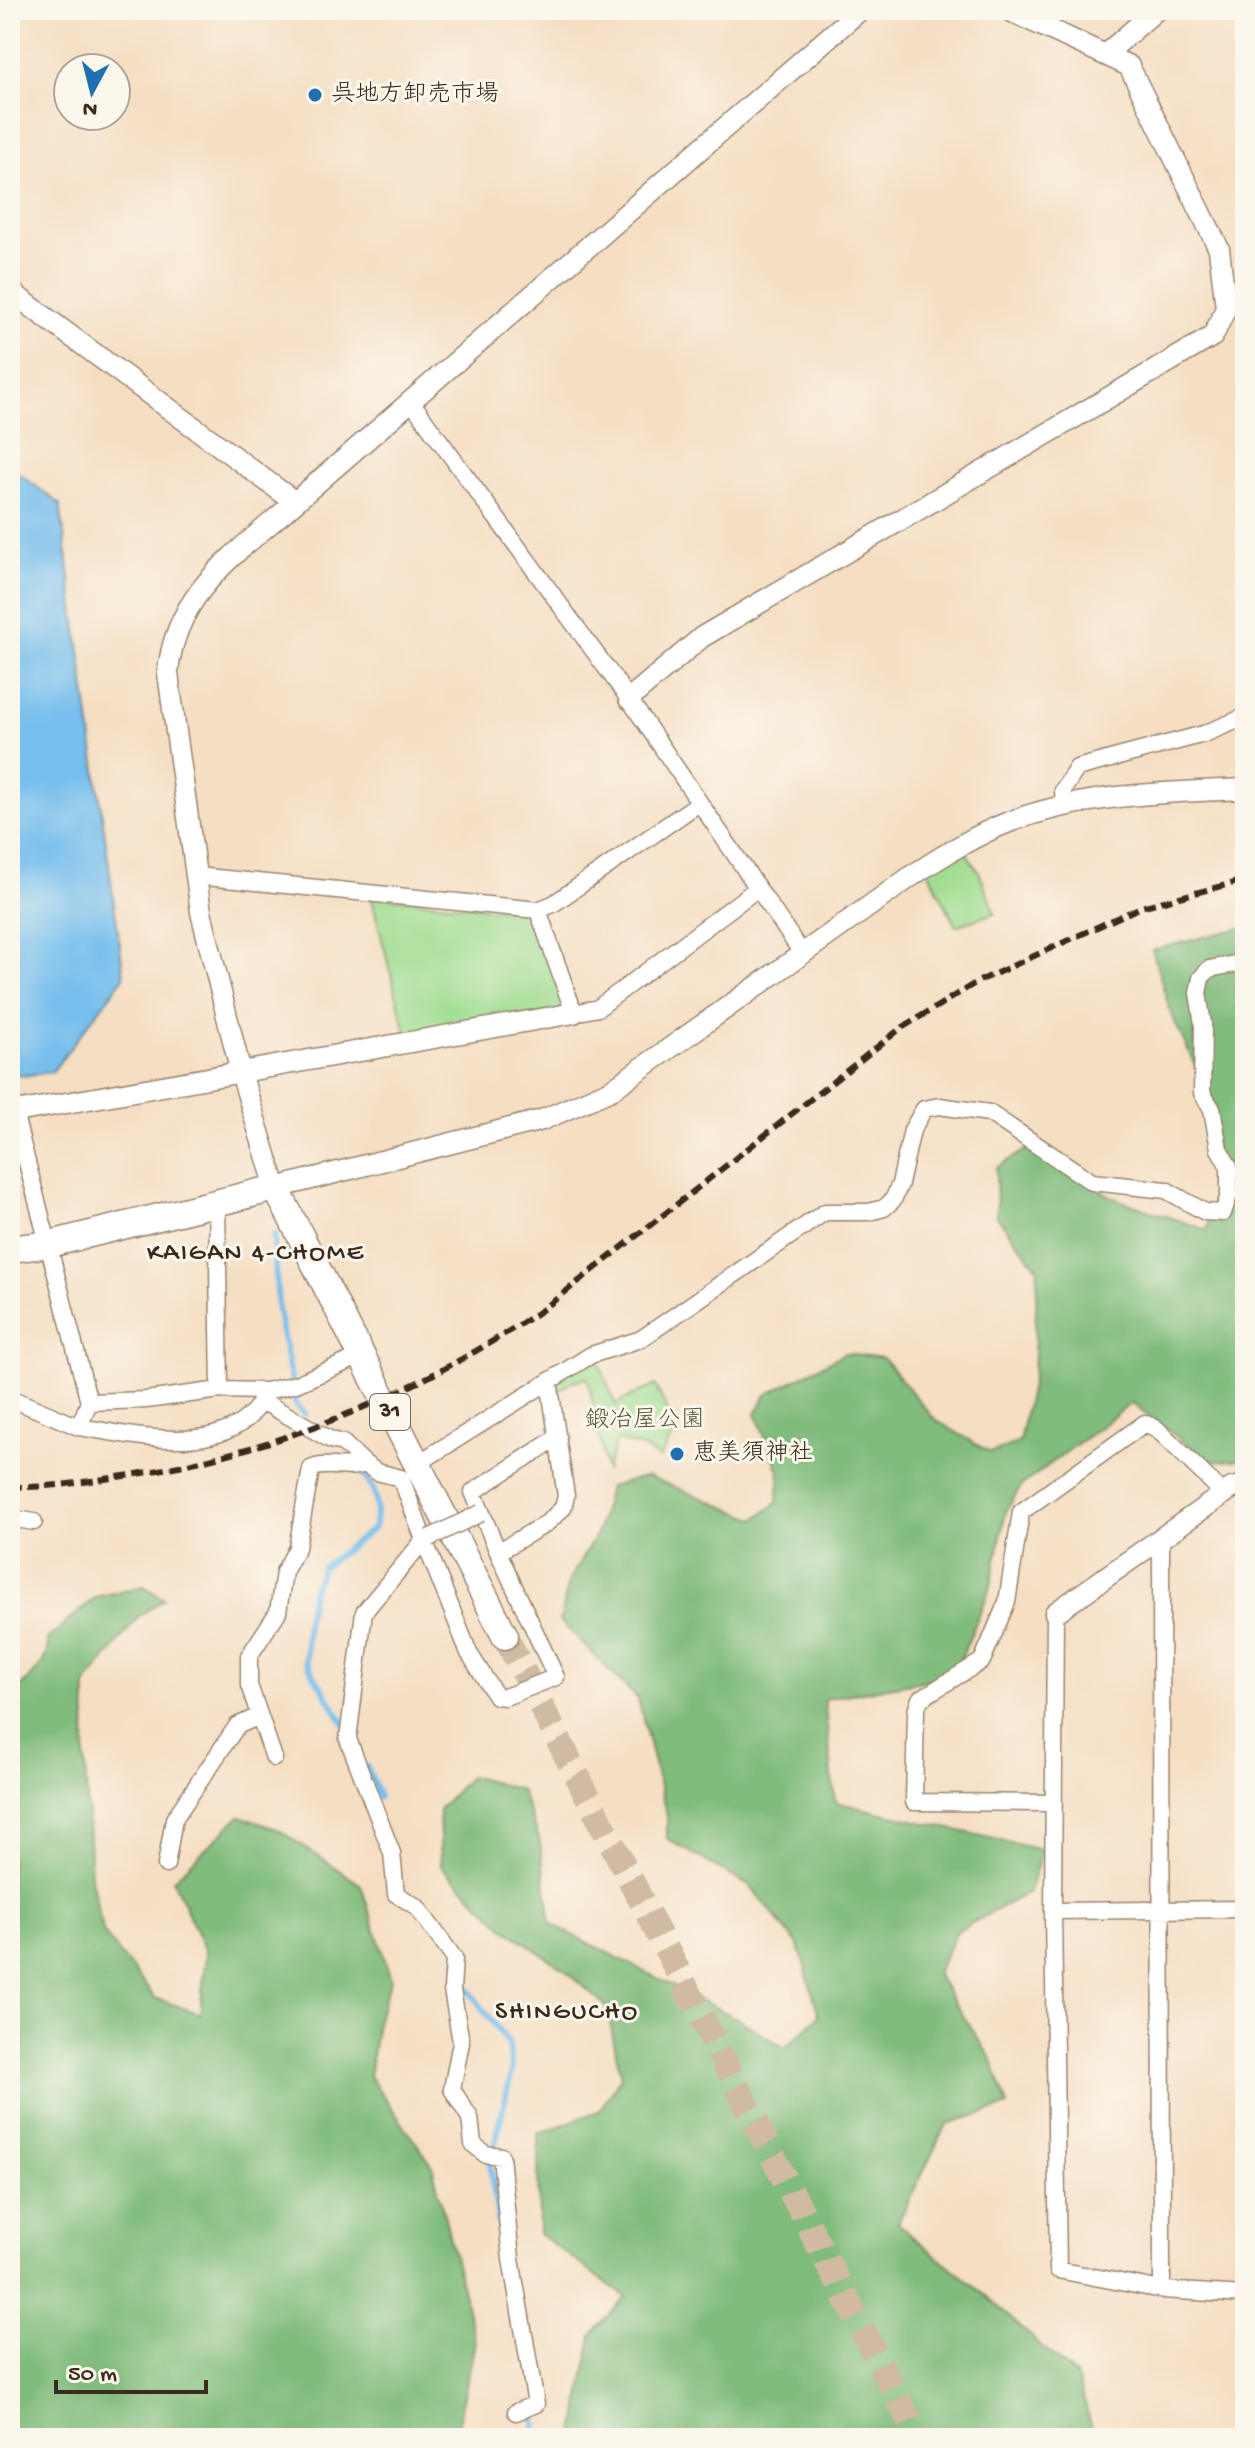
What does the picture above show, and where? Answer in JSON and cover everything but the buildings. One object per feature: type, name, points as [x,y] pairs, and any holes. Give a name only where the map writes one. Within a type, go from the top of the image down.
[{"type":"highway","points":[[10,1249],[50,1244],[276,1188]]},
{"type":"highway","name":"31","points":[[276,1188],[505,1636]]},
{"type":"street","points":[[860,10],[204,583],[181,617],[171,645],[168,673],[201,912],[241,1073],[276,1188],[542,1120],[611,1090],[955,847],[1010,822],[1064,806],[1144,794],[1245,789]]},
{"type":"street","points":[[629,699],[702,637],[1213,336],[1226,308],[1219,249],[1129,66],[1008,10]]},
{"type":"street","points":[[1106,54],[1156,10]]},
{"type":"street","points":[[10,291],[295,502]]},
{"type":"street","points":[[410,400],[629,699],[802,953]]},
{"type":"street","points":[[1064,806],[1063,790],[1077,768],[1204,734],[1245,717]]},
{"type":"street","points":[[196,876],[538,910],[553,904],[699,803]]},
{"type":"street","points":[[79,1427],[89,1402],[50,1244],[12,1113],[598,1008],[758,888]]},
{"type":"street","points":[[538,910],[574,1013]]},
{"type":"street","points":[[417,1464],[591,1355],[641,1339],[825,1212],[869,1212],[884,1208],[893,1200],[900,1184],[916,1118],[924,1109],[939,1106],[989,1113],[1092,1182],[1166,1190],[1205,1212],[1223,1213],[1229,1195],[1229,1167],[1219,1149],[1212,1109],[1202,1093],[1203,1024],[1198,993],[1201,978],[1209,969],[1245,962]]},
{"type":"street","points":[[217,1201],[220,1390]]},
{"type":"street","points":[[10,1398],[79,1427],[183,1440],[233,1429],[264,1396],[361,1356]]},
{"type":"street","points":[[498,1552],[547,1523],[563,1508],[566,1496],[549,1381]]},
{"type":"street","points":[[89,1402],[146,1400],[220,1390],[264,1396],[331,1440],[343,1443],[359,1466]]},
{"type":"street","points":[[1054,1803],[914,1802],[916,1711],[920,1699],[982,1661],[1007,1602],[1021,1512],[1145,1423],[1157,1429],[1224,1494]]},
{"type":"street","points":[[274,1758],[249,1685],[249,1656],[278,1612],[284,1572],[297,1548],[311,1469],[316,1466],[359,1466],[401,1478],[469,1653],[496,1696],[505,1697],[556,1677],[473,1492],[558,1437]]},
{"type":"street","points":[[1245,1485],[1224,1494],[1055,1613],[1053,1911],[1058,2270],[1162,2290],[1245,2295]]},
{"type":"street","points":[[481,1513],[426,1539],[364,1612],[350,1731],[392,1853],[396,1894],[417,1907],[455,1972],[452,1990],[461,2042],[452,2089],[470,2118],[473,2144],[493,2155],[536,2404],[518,2411]]},
{"type":"street","points":[[10,1518],[34,1522]]},
{"type":"street","points":[[1161,1539],[1162,2290]]},
{"type":"street","points":[[166,1865],[174,1819],[237,1726],[259,1716]]},
{"type":"street","points":[[1053,1911],[1245,1909]]},
{"type":"green space","points":[[962,846],[980,874],[995,913],[956,926],[927,868]]},
{"type":"green space","points":[[371,896],[536,913],[571,1010],[408,1040]]},
{"type":"green space","points":[[1245,927],[1245,1459],[1210,1462],[1132,1403],[1022,1485],[1006,1511],[991,1586],[954,1675],[824,1699],[835,1802],[1042,1850],[1029,1892],[957,1931],[936,1974],[992,2060],[1008,2106],[947,2124],[897,2224],[978,2289],[1077,2378],[1095,2438],[574,2438],[592,2335],[626,2297],[539,2234],[538,2134],[599,2111],[621,2077],[607,2007],[565,1970],[508,1931],[441,1866],[439,1809],[470,1776],[521,1790],[539,1838],[551,1924],[740,2020],[785,2048],[819,2016],[799,1946],[751,1887],[667,1839],[667,1816],[638,1699],[560,1621],[569,1580],[597,1533],[609,1487],[647,1476],[755,1519],[777,1503],[780,1473],[756,1414],[766,1395],[845,1353],[883,1358],[934,1419],[991,1453],[1019,1442],[1033,1376],[1038,1268],[997,1217],[996,1168],[1029,1148],[1116,1199],[1207,1230],[1215,1189],[1215,1107],[1171,1014],[1152,950]]},
{"type":"green space","name":"鍛冶屋公園","points":[[597,1356],[615,1404],[655,1385],[677,1429],[659,1459],[647,1449],[617,1440],[606,1470],[588,1378],[573,1381],[555,1393],[552,1382]]},
{"type":"green space","points":[[144,1586],[164,1599],[139,1616],[86,1684],[85,1762],[91,1879],[103,1932],[155,1998],[200,2014],[206,1953],[173,1880],[240,1816],[279,1830],[361,1885],[391,1979],[377,2021],[369,2076],[432,2165],[475,2342],[455,2438],[10,2438],[10,1695],[42,1663],[48,1647],[47,1639],[96,1597]]},
{"type":"water","points":[[10,467],[60,504],[124,977],[52,1072],[21,1076],[10,1069]]},
{"type":"waterway","points":[[274,1235],[278,1311],[296,1405],[305,1414]]},
{"type":"waterway","points":[[345,1725],[306,1662],[306,1623],[313,1588],[323,1567],[374,1528],[375,1496],[359,1470]]},
{"type":"waterway","points":[[367,1767],[379,1797]]},
{"type":"waterway","points":[[457,1974],[509,2044],[512,2071],[490,2165],[502,2246]]},
{"type":"waterway","points":[[533,2406],[537,2438]]},
{"type":"tunnel","points":[[505,1636],[918,2438]]},
{"type":"railway","points":[[10,1487],[86,1482],[187,1464],[296,1434],[399,1391],[449,1366],[546,1307],[900,1029],[977,982],[1141,907],[1245,880]]},
{"type":"place","name":"呉地方卸売市場","points":[[315,95]]},
{"type":"place","name":"恵美須神社","points":[[677,1454]]},
{"type":"district","name":"KAIGAN 4-CHOME","points":[[256,1254]]},
{"type":"district","name":"SHINGUCHO","points":[[567,2013]]}]
